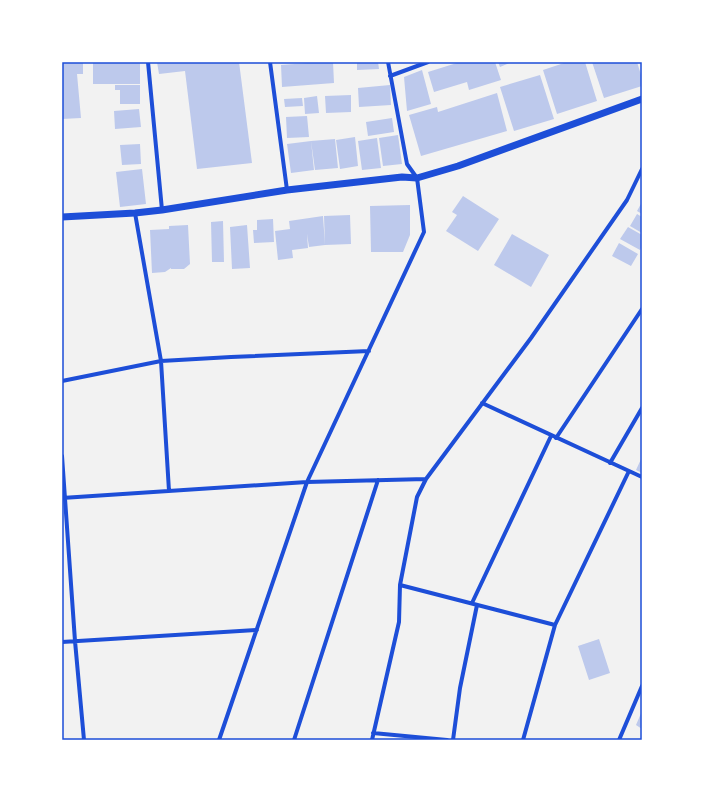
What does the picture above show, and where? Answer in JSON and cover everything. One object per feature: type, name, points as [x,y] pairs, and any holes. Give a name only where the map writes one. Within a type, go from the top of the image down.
[{"type":"street","points":[[148,62],[162,210]]},
{"type":"street","points":[[270,62],[287,190]]},
{"type":"street","points":[[219,740],[307,482],[424,232],[417,178],[407,164],[388,62]]},
{"type":"street","points":[[390,76],[428,62]]},
{"type":"street","points":[[62,217],[135,213],[287,190],[402,177],[417,178],[458,166],[642,99]]},
{"type":"street","points":[[372,740],[399,622],[400,585],[417,497],[426,479],[530,338],[627,200],[642,169]]},
{"type":"street","points":[[135,213],[161,361],[169,491]]},
{"type":"street","points":[[556,438],[642,308]]},
{"type":"street","points":[[62,381],[161,361],[238,356],[369,351]]},
{"type":"street","points":[[482,403],[642,477]]},
{"type":"street","points":[[610,463],[642,408]]},
{"type":"street","points":[[452,740],[475,604],[551,436]]},
{"type":"street","points":[[62,456],[75,641],[84,740]]},
{"type":"street","points":[[523,740],[555,626],[629,471]]},
{"type":"street","points":[[64,498],[307,482],[426,479]]},
{"type":"street","points":[[294,740],[378,480]]},
{"type":"street","points":[[400,585],[555,626]]},
{"type":"street","points":[[62,642],[256,630]]},
{"type":"street","points":[[619,740],[642,686]]},
{"type":"street","points":[[373,733],[447,740]]},
{"type":"building","points":[[62,62],[83,62],[83,74],[77,74],[81,118],[62,119]]},
{"type":"building","points":[[93,62],[140,62],[140,84],[93,84]]},
{"type":"building","points":[[157,62],[239,62],[252,163],[197,169],[185,71],[159,74]]},
{"type":"building","points":[[333,62],[334,83],[282,87],[281,65]]},
{"type":"building","points":[[357,62],[378,62],[379,69],[357,70]]},
{"type":"building","points":[[460,62],[495,62],[501,80],[469,90],[467,82],[434,92],[428,72]]},
{"type":"building","points":[[498,62],[512,62],[500,67]]},
{"type":"building","points":[[567,62],[585,62],[597,101],[557,114],[543,70]]},
{"type":"building","points":[[592,62],[637,62],[642,78],[642,86],[604,98]]},
{"type":"building","points":[[422,70],[431,104],[407,111],[404,77]]},
{"type":"building","points":[[540,75],[554,119],[514,131],[500,87]]},
{"type":"building","points":[[115,85],[140,85],[140,104],[120,104],[120,90],[115,90]]},
{"type":"building","points":[[390,85],[391,105],[359,107],[358,88]]},
{"type":"building","points":[[497,93],[507,131],[421,156],[409,115],[437,107],[438,112]]},
{"type":"building","points":[[351,95],[351,112],[326,113],[325,96]]},
{"type":"building","points":[[317,96],[319,113],[305,114],[304,98]]},
{"type":"building","points":[[302,98],[303,106],[285,107],[284,99]]},
{"type":"building","points":[[139,109],[141,127],[115,129],[114,111]]},
{"type":"building","points":[[307,116],[309,137],[287,138],[286,117]]},
{"type":"building","points":[[392,118],[394,132],[368,136],[366,122]]},
{"type":"building","points":[[398,135],[402,164],[383,166],[379,138]]},
{"type":"building","points":[[355,137],[358,166],[340,169],[336,140]]},
{"type":"building","points":[[377,138],[381,168],[362,170],[358,141]]},
{"type":"building","points":[[335,139],[338,168],[315,170],[311,141]]},
{"type":"building","points":[[311,141],[314,170],[291,173],[287,144]]},
{"type":"building","points":[[140,144],[141,164],[122,165],[120,145]]},
{"type":"building","points":[[142,169],[146,204],[120,207],[116,172]]},
{"type":"building","points":[[463,196],[499,219],[478,251],[446,231],[457,215],[452,212]]},
{"type":"building","points":[[642,202],[642,214],[637,211]]},
{"type":"building","points":[[410,205],[410,235],[403,252],[371,252],[370,206]]},
{"type":"building","points":[[637,214],[642,217],[642,233],[630,226]]},
{"type":"building","points":[[350,215],[351,244],[325,245],[324,216]]},
{"type":"building","points":[[323,216],[325,245],[309,247],[307,234],[308,248],[292,250],[293,258],[278,260],[275,231],[290,229],[289,221]]},
{"type":"building","points":[[273,219],[274,242],[254,243],[253,230],[257,230],[257,220]]},
{"type":"building","points":[[223,221],[224,262],[212,262],[211,222]]},
{"type":"building","points":[[188,225],[190,264],[184,269],[171,268],[165,272],[152,273],[150,230],[169,229],[169,226]]},
{"type":"building","points":[[247,225],[250,268],[232,269],[230,227]]},
{"type":"building","points":[[628,227],[642,235],[642,246],[640,250],[620,239]]},
{"type":"building","points":[[512,234],[549,255],[531,287],[494,265]]},
{"type":"building","points":[[619,243],[638,254],[631,266],[612,256]]},
{"type":"building","points":[[642,457],[642,473],[636,470]]},
{"type":"building","points":[[599,639],[610,673],[589,680],[578,646]]},
{"type":"building","points":[[642,711],[642,729],[636,725]]}]
